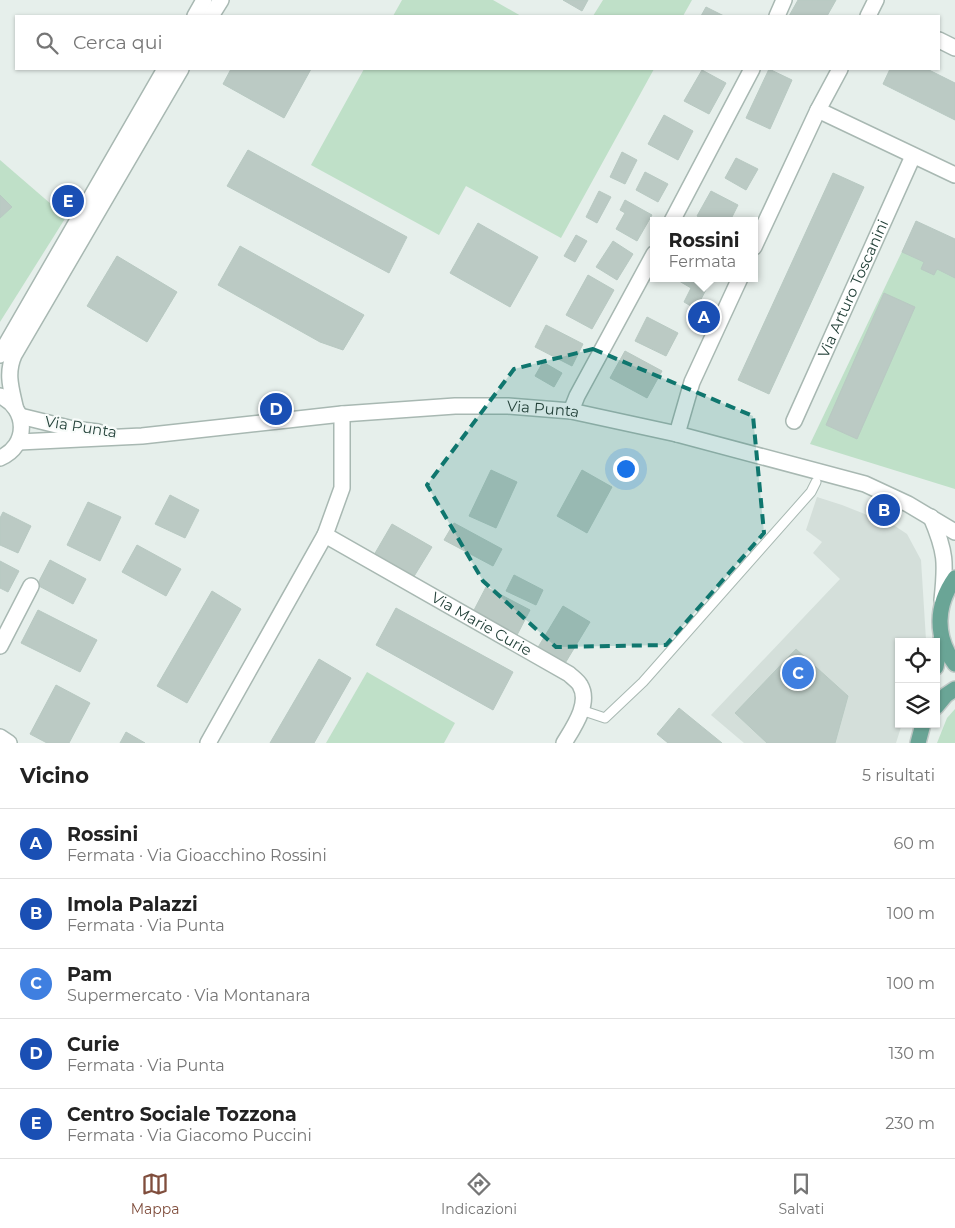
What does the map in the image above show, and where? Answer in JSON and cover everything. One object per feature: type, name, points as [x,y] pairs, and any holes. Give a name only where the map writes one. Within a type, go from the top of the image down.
[{"type":"main road","points":[[940,643],[939,615],[942,603],[955,578]]},
{"type":"main road","points":[[941,637],[955,664]]},
{"type":"main road","points":[[940,701],[946,694],[955,689]]},
{"type":"main road","points":[[918,743],[923,728]]},
{"type":"street","points":[[201,15],[204,0]]},
{"type":"street","points":[[202,15],[221,0]]},
{"type":"street","points":[[777,15],[784,0]]},
{"type":"street","points":[[868,15],[876,0]]},
{"type":"street","points":[[940,40],[955,48]]},
{"type":"street","points":[[0,458],[13,450],[18,442],[22,425],[9,366],[36,304],[163,70]]},
{"type":"street","points":[[0,354],[36,304],[180,70]]},
{"type":"street","points":[[674,217],[751,70]]},
{"type":"street","points":[[758,239],[818,110],[839,70]]},
{"type":"street","points":[[818,110],[955,176]]},
{"type":"street","name":"Via Arturo Toscanini","points":[[794,421],[913,156]]},
{"type":"street","points":[[571,411],[577,396],[650,261]]},
{"type":"street","points":[[678,434],[692,382],[738,282]]},
{"type":"street","name":"Via Punta","points":[[0,396],[18,411],[73,429],[142,436]]},
{"type":"street","name":"Via Punta","points":[[18,442],[142,436],[342,414],[455,406],[508,406],[571,411],[678,434],[865,484],[931,517],[955,532]]},
{"type":"street","points":[[208,743],[326,535],[342,488],[342,414]]},
{"type":"street","points":[[931,517],[940,539],[946,564],[942,603]]},
{"type":"street","name":"Via Marie Curie","points":[[326,535],[569,674],[580,684],[583,695],[581,710],[564,743]]},
{"type":"street","points":[[0,646],[30,586]]},
{"type":"street","points":[[0,737],[9,743]]},
{"type":"lane","points":[[581,710],[605,718],[643,682],[811,492],[816,482]]},
{"type":"highlighted area","points":[[593,349],[753,416],[764,533],[666,645],[556,647],[483,581],[427,485],[514,369]]},
{"type":"shaded area","points":[[817,497],[895,526],[907,534],[921,560],[926,638],[895,638],[895,728],[901,728],[896,743],[744,743],[711,715],[840,579],[813,553],[822,542],[806,530]]},
{"type":"green space","points":[[402,0],[493,0],[519,15],[394,15]]},
{"type":"green space","points":[[603,0],[692,0],[684,15],[594,15]]},
{"type":"green space","points":[[363,70],[653,70],[561,238],[466,186],[439,235],[311,165]]},
{"type":"green space","points":[[0,160],[66,217],[0,322]]},
{"type":"green space","points":[[907,241],[955,263],[955,489],[810,444]]},
{"type":"green space","points":[[367,672],[455,723],[444,743],[326,743]]},
{"type":"green space","points":[[955,709],[955,743],[937,743],[947,718]]},
{"type":"building","points":[[563,0],[588,0],[582,11]]},
{"type":"building","points":[[798,0],[836,0],[828,15],[790,15]]},
{"type":"building","points":[[706,7],[722,15],[702,15]]},
{"type":"building","points":[[230,70],[310,70],[284,118],[223,84]]},
{"type":"building","points":[[702,70],[726,83],[709,114],[684,101]]},
{"type":"building","points":[[769,70],[792,80],[770,129],[746,118]]},
{"type":"building","points":[[890,70],[929,70],[955,83],[955,120],[883,84]]},
{"type":"building","points":[[664,115],[693,131],[678,160],[648,144]]},
{"type":"building","points":[[248,150],[407,237],[389,273],[227,186]]},
{"type":"building","points":[[622,152],[637,160],[625,184],[610,177]]},
{"type":"building","points":[[736,158],[758,169],[746,190],[725,178]]},
{"type":"building","points":[[645,172],[668,184],[658,202],[636,190]]},
{"type":"building","points":[[833,173],[864,187],[769,394],[738,380]]},
{"type":"building","points":[[599,191],[611,197],[597,223],[586,217]]},
{"type":"building","points":[[711,191],[738,205],[732,217],[697,216]]},
{"type":"building","points":[[0,195],[12,207],[0,218]]},
{"type":"building","points":[[625,200],[652,215],[637,241],[616,229],[625,213],[620,210]]},
{"type":"building","points":[[916,221],[955,239],[955,278],[937,269],[934,275],[921,269],[924,262],[902,252]]},
{"type":"building","points":[[478,223],[538,257],[510,307],[450,273]]},
{"type":"building","points":[[576,235],[587,241],[575,262],[564,256]]},
{"type":"building","points":[[613,241],[633,254],[617,280],[596,267]]},
{"type":"building","points":[[240,246],[364,315],[343,350],[320,342],[218,285]]},
{"type":"building","points":[[117,256],[177,292],[147,342],[87,306]]},
{"type":"building","points":[[588,275],[614,290],[592,329],[566,315]]},
{"type":"building","points":[[681,282],[710,282],[696,309],[684,302],[691,288]]},
{"type":"building","points":[[884,293],[915,307],[857,439],[826,425]]},
{"type":"building","points":[[647,317],[678,333],[666,356],[635,341]]},
{"type":"building","points":[[546,325],[583,344],[572,366],[535,347]]},
{"type":"building","points":[[625,351],[662,371],[647,398],[610,378]]},
{"type":"building","points":[[543,362],[562,373],[554,387],[535,376]]},
{"type":"building","points":[[491,470],[517,482],[496,528],[469,516]]},
{"type":"building","points":[[582,470],[612,487],[587,533],[557,516]]},
{"type":"building","points":[[170,495],[199,510],[185,538],[155,524]]},
{"type":"building","points":[[88,502],[121,517],[100,561],[67,545]]},
{"type":"building","points":[[3,512],[31,526],[18,553],[0,545],[0,518]]},
{"type":"building","points":[[454,523],[502,549],[493,566],[444,540]]},
{"type":"building","points":[[392,524],[432,547],[413,578],[374,555]]},
{"type":"building","points":[[137,545],[181,569],[166,596],[122,572]]},
{"type":"building","points":[[50,560],[86,579],[73,604],[37,585]]},
{"type":"building","points":[[0,561],[19,571],[8,592],[0,588]]},
{"type":"building","points":[[514,575],[543,590],[536,605],[506,591]]},
{"type":"building","points":[[486,587],[530,610],[516,637],[472,614]]},
{"type":"building","points":[[212,591],[241,609],[187,703],[157,686]]},
{"type":"building","points":[[563,606],[590,622],[564,665],[537,649]]},
{"type":"building","points":[[396,608],[513,672],[493,710],[376,645]]},
{"type":"building","points":[[38,610],[97,640],[80,672],[21,643]]},
{"type":"building","points":[[796,649],[848,696],[835,743],[767,743],[735,713]]},
{"type":"building","points":[[319,659],[351,678],[314,743],[270,743]]},
{"type":"building","points":[[56,685],[90,703],[69,743],[47,743],[30,734]]},
{"type":"building","points":[[679,708],[722,743],[668,743],[657,734]]},
{"type":"building","points":[[126,732],[145,743],[120,743]]},
{"type":"place","name":"Centro Sociale Tozzona","points":[[68,201]]},
{"type":"place","name":"Rossini","points":[[704,317]]},
{"type":"place","name":"Curie","points":[[276,409]]},
{"type":"place","name":"Imola Palazzi","points":[[884,510]]},
{"type":"place","name":"Pam","points":[[798,673]]}]
